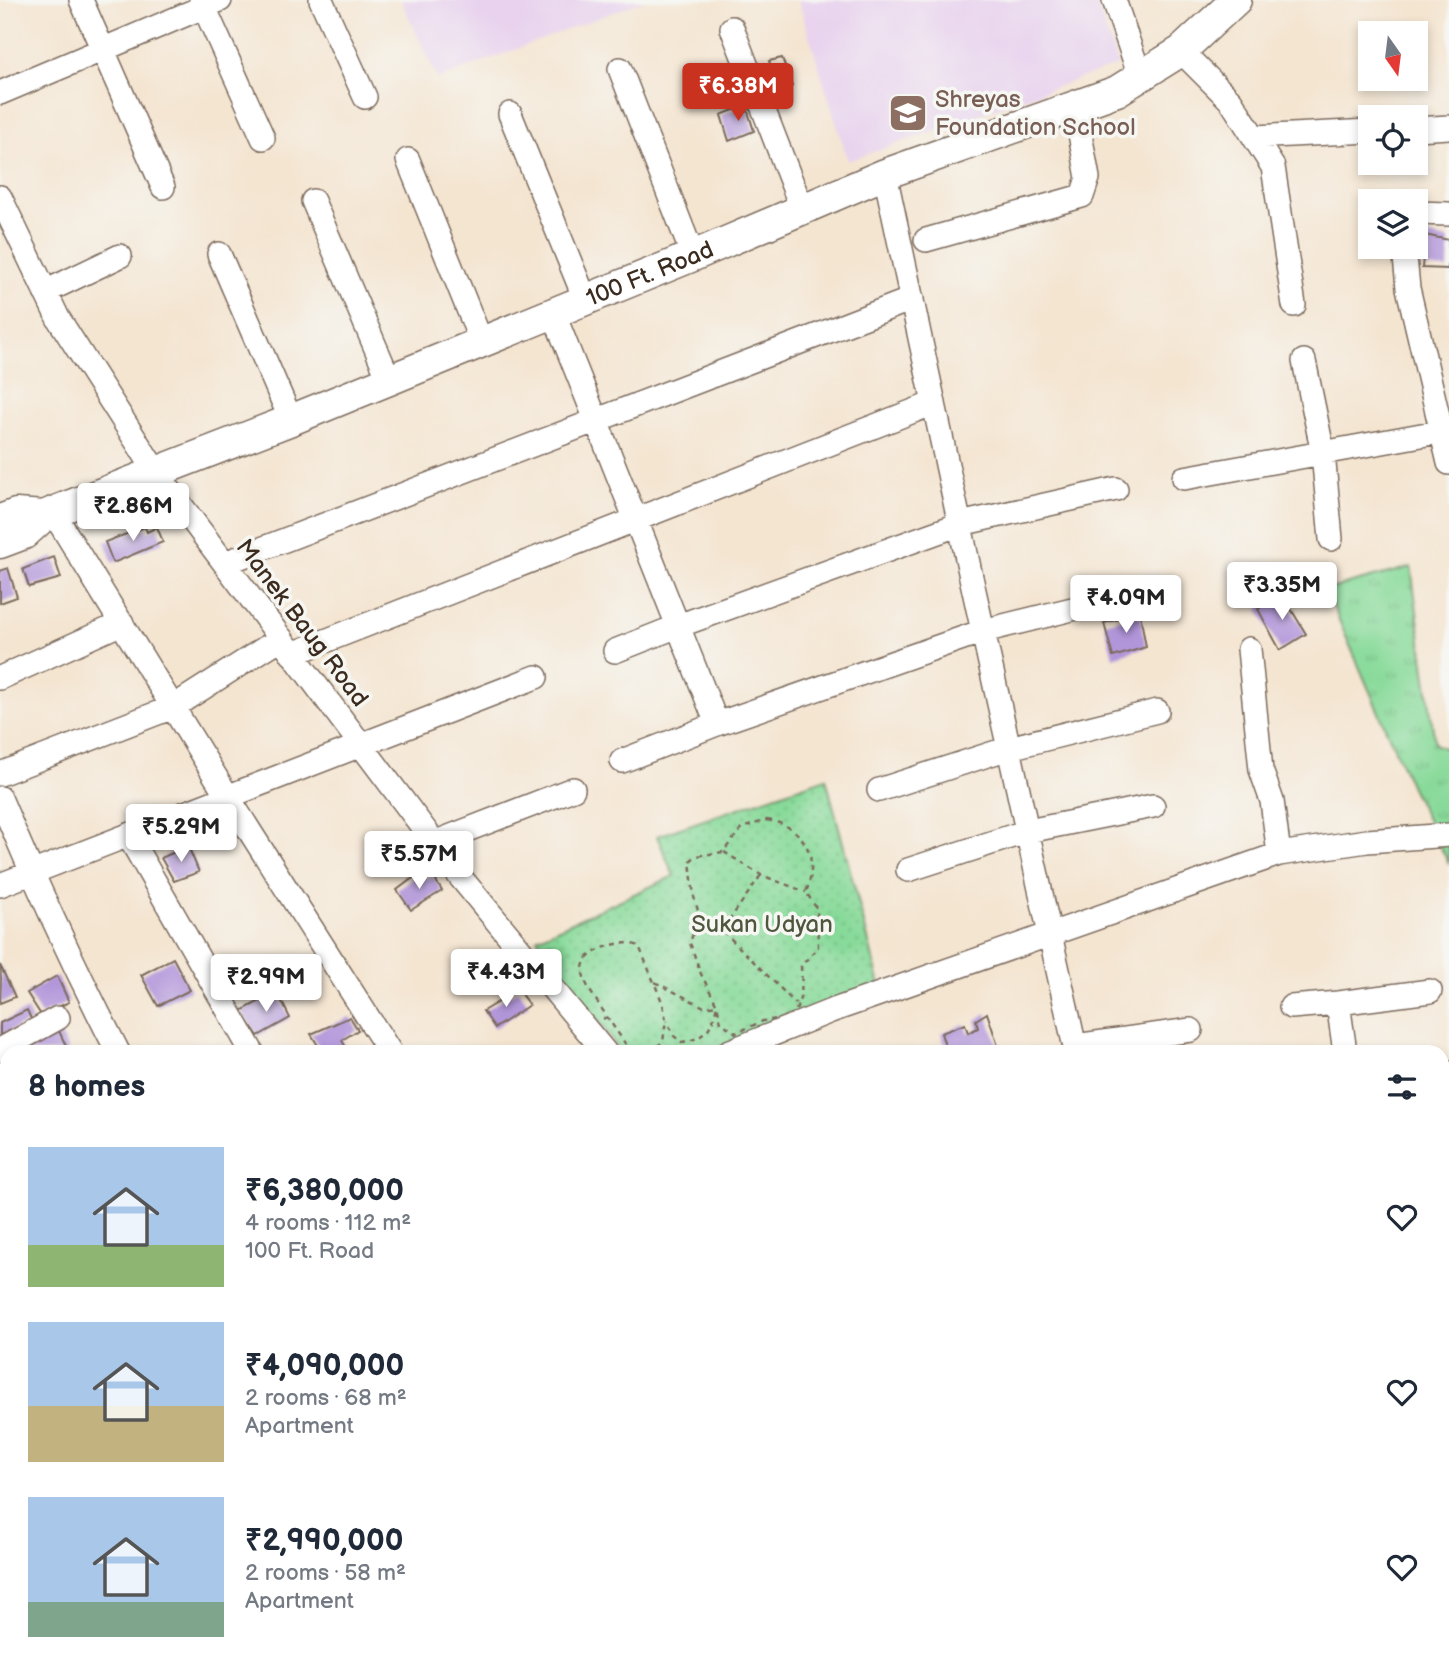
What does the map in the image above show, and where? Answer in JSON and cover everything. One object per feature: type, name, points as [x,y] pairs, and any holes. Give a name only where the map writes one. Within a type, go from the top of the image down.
[{"type":"main road","name":"100 Ft. Road","points":[[0,543],[24,534],[49,514],[291,420],[693,256],[885,174],[1117,90],[1181,51],[1236,0]]},
{"type":"main road","name":"100 Ft. Road","points":[[0,520],[16,514],[49,514]]},
{"type":"street","points":[[81,0],[163,187]]},
{"type":"street","points":[[321,0],[365,97]]},
{"type":"street","points":[[1114,0],[1140,76]]},
{"type":"street","points":[[0,93],[209,2],[263,138]]},
{"type":"street","points":[[732,28],[802,209]]},
{"type":"street","points":[[1181,51],[1231,101],[1272,167],[1294,305]]},
{"type":"street","points":[[620,69],[693,256]]},
{"type":"street","points":[[926,240],[1082,197],[1088,178],[1075,106]]},
{"type":"street","points":[[510,114],[585,299]]},
{"type":"street","points":[[1428,128],[1449,127]]},
{"type":"street","points":[[1254,137],[1358,132]]},
{"type":"street","points":[[408,160],[481,341]]},
{"type":"street","points":[[885,174],[1075,1045]]},
{"type":"street","name":"Manek Baug Road","points":[[0,197],[58,318],[156,472],[461,878],[599,1045]]},
{"type":"street","points":[[313,201],[389,379]]},
{"type":"street","points":[[1428,214],[1449,214]]},
{"type":"street","points":[[219,254],[291,420]]},
{"type":"street","points":[[45,292],[120,256]]},
{"type":"street","points":[[1405,259],[1408,288],[1446,431],[1449,463]]},
{"type":"street","points":[[225,564],[912,299]]},
{"type":"street","points":[[553,312],[717,724]]},
{"type":"street","points":[[1304,361],[1323,453],[1331,539]]},
{"type":"street","points":[[0,774],[173,707],[287,646],[635,519],[934,403]]},
{"type":"street","points":[[1184,478],[1446,431]]},
{"type":"street","points":[[615,651],[960,524],[1116,489]]},
{"type":"street","points":[[49,514],[122,624],[386,1045]]},
{"type":"street","points":[[622,761],[717,724],[983,631],[1133,594]]},
{"type":"street","points":[[0,678],[122,624]]},
{"type":"street","points":[[1249,649],[1261,770],[1272,801],[1279,854]]},
{"type":"street","points":[[0,885],[536,677]]},
{"type":"street","points":[[879,790],[1009,748],[1157,711]]},
{"type":"street","points":[[436,842],[573,789]]},
{"type":"street","points":[[0,798],[31,872],[114,1045]]},
{"type":"street","points":[[908,870],[1027,831],[1153,806]]},
{"type":"street","points":[[128,835],[248,1045]]},
{"type":"street","points":[[746,1045],[831,1011],[1279,854],[1367,841],[1449,835]]},
{"type":"street","points":[[1291,1007],[1430,991]]},
{"type":"street","points":[[1338,1003],[1344,1045]]},
{"type":"street","points":[[9,1045],[58,1017]]},
{"type":"street","points":[[1100,1045],[1191,1030]]},
{"type":"path","points":[[723,852],[742,828],[766,820],[783,822],[802,837],[812,861],[806,892]]},
{"type":"path","points":[[723,852],[761,875],[806,892],[817,909],[818,947],[801,966],[799,1007],[792,1017],[763,1021],[736,1032],[721,1021],[690,943],[699,914],[694,898],[690,861],[696,856],[723,852]]},
{"type":"path","points":[[722,930],[761,875]]},
{"type":"path","points":[[699,914],[722,930],[804,1015]]},
{"type":"path","points":[[626,1045],[583,977],[582,965],[586,957],[619,943],[639,946],[655,982],[666,1020],[674,1036],[681,1042],[695,1040],[713,1025],[716,1005]]},
{"type":"path","points":[[655,982],[704,1007],[716,1005]]},
{"type":"path","points":[[600,1021],[607,1017]]},
{"type":"path","points":[[659,1045],[663,1042],[666,1020]]},
{"type":"shaded area","points":[[401,0],[645,0],[438,79]]},
{"type":"shaded area","name":"Shreyas Foundation School","points":[[798,0],[1095,0],[1118,65],[848,161]]},
{"type":"green space","points":[[1411,567],[1435,744],[1443,748],[1449,747],[1449,864],[1411,787],[1326,590]]},
{"type":"green space","name":"Sukan Udyan","points":[[826,778],[880,985],[727,1045],[616,1045],[537,938],[674,876],[657,836]]},
{"type":"building","points":[[782,58],[792,86],[780,90],[769,61]]},
{"type":"building","points":[[746,105],[754,131],[729,141],[721,115]]},
{"type":"building","points":[[1428,236],[1449,240],[1448,269],[1422,268],[1423,259],[1428,259]]},
{"type":"building","points":[[145,527],[147,532],[157,527],[163,542],[113,563],[105,542]]},
{"type":"building","points":[[54,557],[61,578],[29,587],[23,569]]},
{"type":"building","points":[[8,568],[17,597],[0,603],[0,571]]},
{"type":"building","points":[[1282,594],[1306,634],[1280,650],[1258,609]]},
{"type":"building","points":[[1140,614],[1146,647],[1113,657],[1104,623]]},
{"type":"building","points":[[188,846],[199,872],[174,881],[161,858]]},
{"type":"building","points":[[421,872],[425,879],[433,876],[442,891],[411,910],[397,890]]},
{"type":"building","points":[[173,958],[190,990],[158,1006],[141,975]]},
{"type":"building","points":[[0,965],[15,997],[0,1003],[1,978]]},
{"type":"building","points":[[57,976],[69,1002],[41,1015],[27,993]]},
{"type":"building","points":[[518,990],[529,1005],[495,1028],[483,1011]]},
{"type":"building","points":[[277,992],[290,1018],[258,1036],[241,1011]]},
{"type":"building","points":[[27,1010],[32,1021],[0,1035],[0,1023]]},
{"type":"building","points":[[987,1013],[998,1045],[945,1045],[941,1033],[965,1024],[968,1033],[978,1028],[976,1020]]},
{"type":"building","points":[[350,1017],[358,1030],[342,1040],[344,1045],[318,1045],[311,1034]]},
{"type":"building","points":[[59,1031],[66,1045],[31,1045]]},
{"type":"place","name":"Shreyas Foundation School","points":[[908,113]]}]
